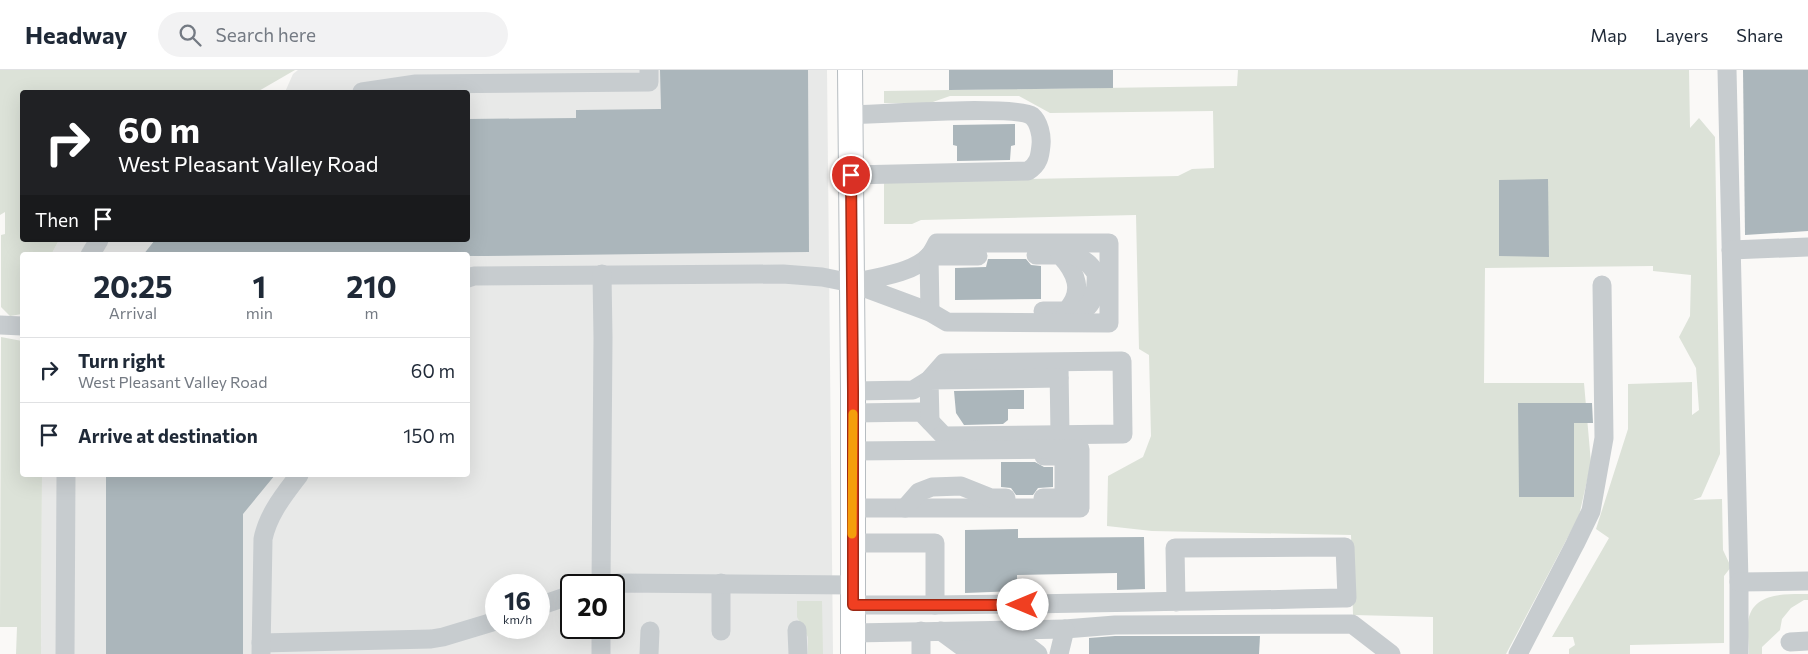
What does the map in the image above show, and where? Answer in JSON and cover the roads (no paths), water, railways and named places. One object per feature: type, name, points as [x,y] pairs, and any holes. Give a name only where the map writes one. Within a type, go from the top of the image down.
[{"type":"main road","points":[[850,70],[853,643]]},
{"type":"lane","points":[[376,90],[416,84],[649,82],[649,70]]},
{"type":"lane","points":[[1727,70],[1739,654]]},
{"type":"lane","points":[[851,115],[964,111],[1020,112],[1032,116],[1038,125],[1041,140],[1040,158],[1035,167],[1028,171],[851,175]]},
{"type":"lane","points":[[470,277],[602,274],[782,274],[822,277],[852,283],[930,312],[947,322],[1110,323],[1109,243],[937,243],[929,256],[916,266],[885,276],[852,283]]},
{"type":"lane","points":[[1731,250],[1808,247]]},
{"type":"lane","points":[[929,256],[1060,255],[1068,264],[1078,288],[1073,304],[1066,311],[990,312],[947,322]]},
{"type":"lane","points":[[929,256],[930,312]]},
{"type":"lane","points":[[600,574],[602,274]]},
{"type":"lane","points":[[1518,654],[1591,511],[1604,438],[1602,285]]},
{"type":"lane","points":[[0,325],[20,326]]},
{"type":"lane","points":[[1122,361],[1123,434],[944,436],[921,412],[853,402],[913,390],[930,380],[944,363],[1059,369],[1122,361]]},
{"type":"lane","points":[[1059,369],[1060,435]]},
{"type":"lane","points":[[930,380],[930,421]]},
{"type":"lane","points":[[852,508],[1080,508],[1080,449],[853,451]]},
{"type":"lane","points":[[65,654],[66,477]]},
{"type":"lane","points":[[298,477],[270,517],[262,539],[261,649],[431,639],[485,624]]},
{"type":"lane","points":[[852,544],[934,543],[934,605]]},
{"type":"lane","points":[[625,582],[722,583],[853,595],[934,605],[1176,602],[1347,598],[1345,547],[1175,548],[1176,602]]},
{"type":"lane","points":[[1739,582],[1808,581]]},
{"type":"lane","points":[[722,583],[722,631]]},
{"type":"lane","points":[[853,643],[921,631],[1115,625],[1352,624],[1391,654]]},
{"type":"lane","points":[[1059,654],[1065,628]]},
{"type":"lane","points":[[797,630],[798,654]]},
{"type":"lane","points":[[650,631],[650,654]]},
{"type":"lane","points":[[921,631],[921,654]]},
{"type":"lane","points":[[941,631],[964,648],[1029,647],[1038,654]]},
{"type":"lane","points":[[601,639],[602,654]]}]
